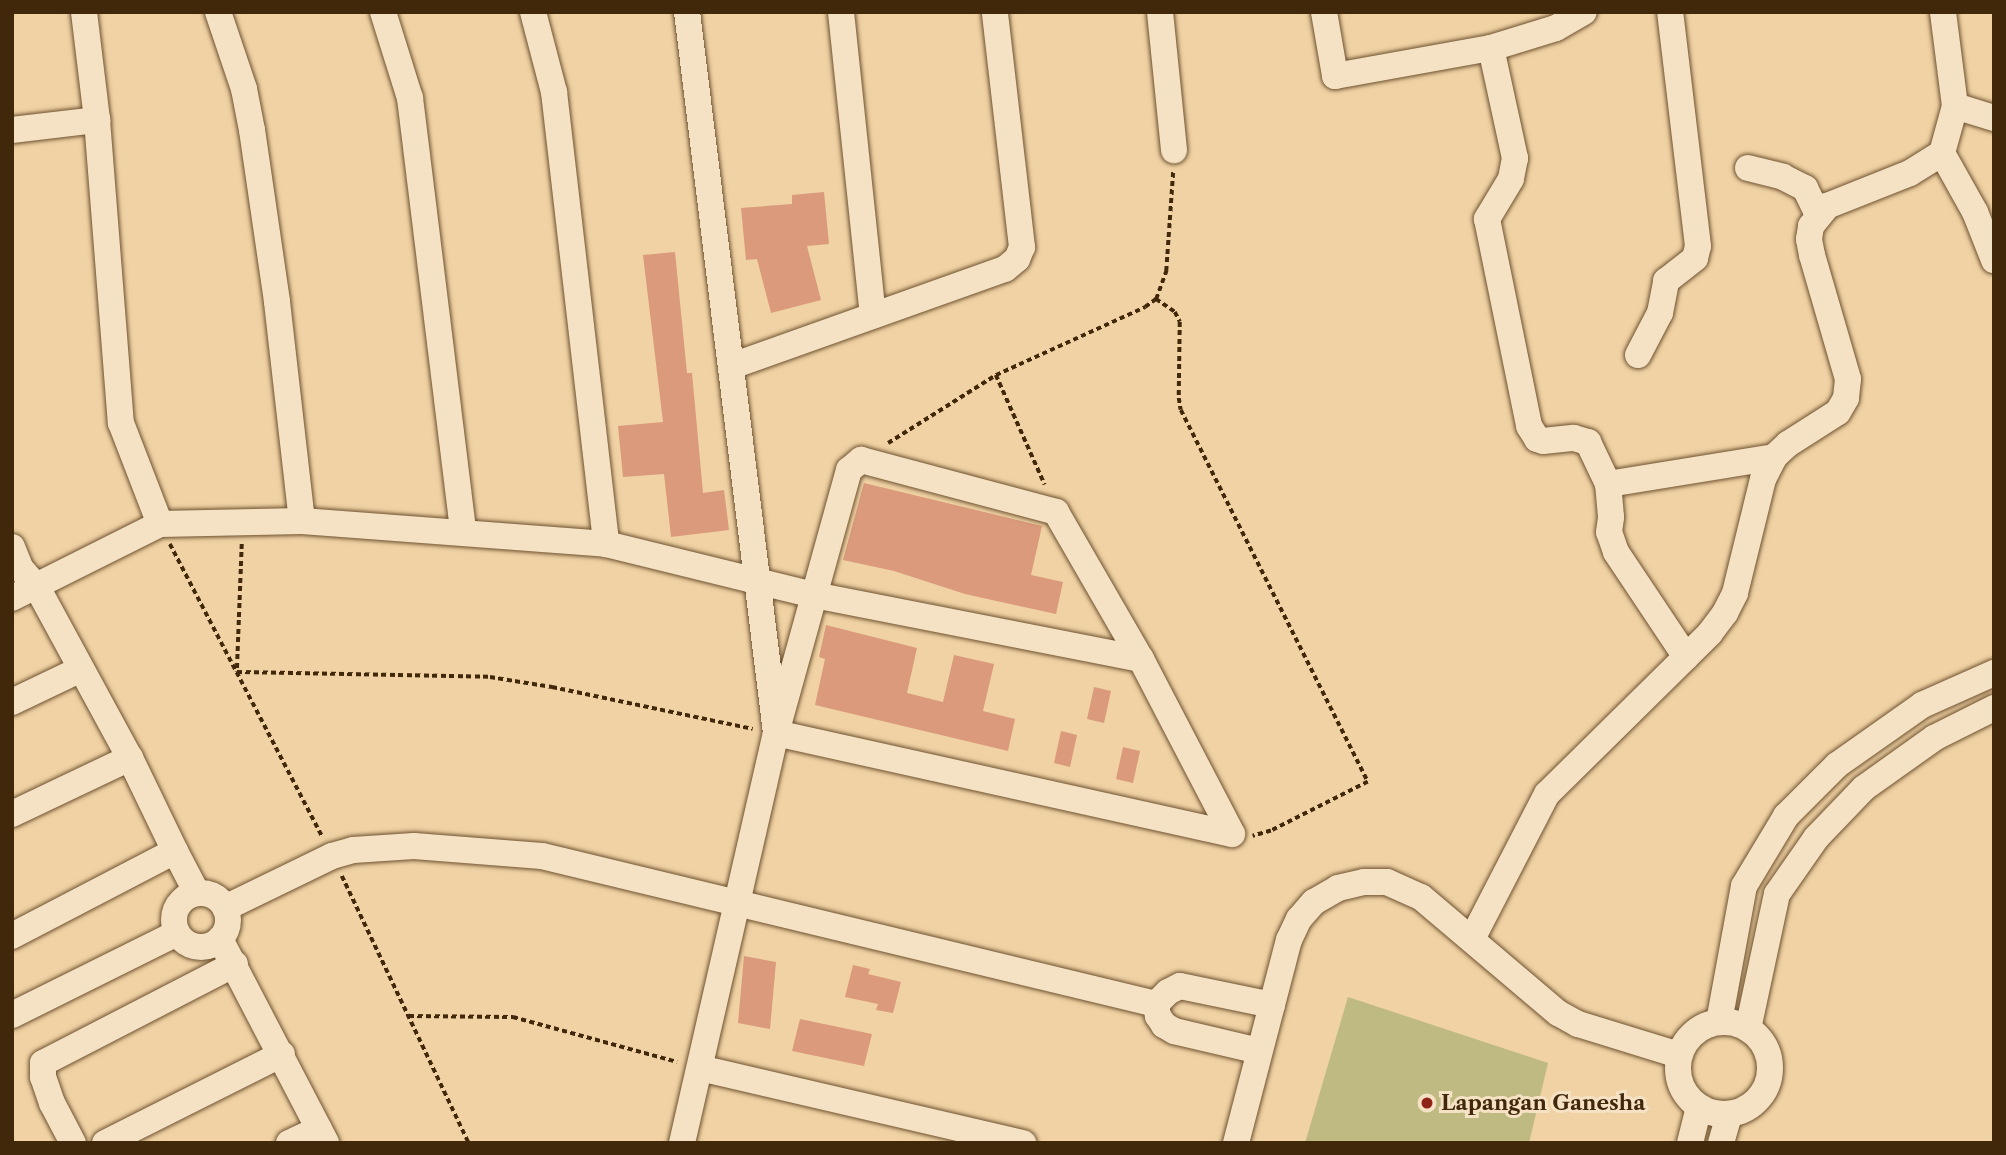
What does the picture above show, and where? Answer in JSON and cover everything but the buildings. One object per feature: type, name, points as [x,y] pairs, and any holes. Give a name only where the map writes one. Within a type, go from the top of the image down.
[{"type":"street","points":[[84,12],[97,120],[121,423],[160,524]]},
{"type":"street","points":[[218,12],[250,118],[277,302],[302,521]]},
{"type":"street","points":[[383,12],[410,98],[463,531]]},
{"type":"street","points":[[533,12],[554,92],[606,544]]},
{"type":"street","points":[[687,12],[776,733]]},
{"type":"street","points":[[841,12],[873,316]]},
{"type":"street","points":[[732,366],[1004,269],[1017,259],[1022,247],[995,12]]},
{"type":"street","points":[[1324,12],[1335,76],[1491,48],[1556,27],[1584,12]]},
{"type":"street","points":[[1638,355],[1660,313],[1666,281],[1695,258],[1698,246],[1670,12]]},
{"type":"street","points":[[1472,939],[1547,794],[1710,633],[1735,593],[1763,479],[1774,457],[1788,444],[1838,412],[1846,398],[1847,379],[1810,247],[1811,226],[1818,215],[1843,199],[1928,164],[1942,153],[1955,106],[1944,12]]},
{"type":"street","points":[[1155,14],[1174,150]]},
{"type":"street","points":[[1491,48],[1515,158],[1511,179],[1487,219],[1529,426],[1537,439],[1543,441],[1574,438],[1588,442],[1608,484],[1611,517],[1609,533],[1616,552],[1686,657]]},
{"type":"street","points":[[1955,106],[1994,118]]},
{"type":"street","points":[[12,130],[97,120]]},
{"type":"street","points":[[1942,153],[1975,212],[1994,260]]},
{"type":"street","points":[[1748,169],[1783,177],[1805,188],[1818,215]]},
{"type":"street","points":[[1608,484],[1774,457]]},
{"type":"street","points":[[682,1143],[776,733],[849,470],[861,460],[1056,512],[1141,659],[1232,834]]},
{"type":"street","points":[[12,598],[160,524],[302,521],[463,531],[606,544],[814,595],[1141,659]]},
{"type":"street","points":[[12,547],[21,569],[37,587],[130,758],[197,893]]},
{"type":"street","points":[[12,702],[81,669]]},
{"type":"street","points":[[1719,1022],[1744,886],[1786,816],[1837,765],[1922,705],[1994,673]]},
{"type":"street","points":[[1748,1029],[1777,894],[1816,838],[1864,788],[1934,737],[1994,708]]},
{"type":"street","points":[[776,733],[1232,834]]},
{"type":"street","points":[[12,814],[130,758]]},
{"type":"street","points":[[225,908],[352,849],[414,846],[542,856],[1156,1004]]},
{"type":"street","points":[[12,936],[175,851]]},
{"type":"street","points":[[1236,1143],[1289,940],[1299,919],[1314,902],[1338,888],[1376,882],[1404,887],[1421,897],[1538,999],[1558,1013],[1578,1024],[1679,1055]]},
{"type":"street","points":[[197,893],[213,896],[225,908],[228,924],[214,944],[197,947],[189,944],[177,933],[174,916],[177,908],[188,896],[197,893]]},
{"type":"street","points":[[12,1015],[177,933]]},
{"type":"street","points":[[220,939],[282,1054],[322,1136],[289,1143]]},
{"type":"street","points":[[72,1143],[47,1089],[43,1063],[235,964]]},
{"type":"street","points":[[1156,1004],[1168,992],[1180,986],[1272,1005]]},
{"type":"street","points":[[1156,1004],[1164,1026],[1174,1031],[1259,1051]]},
{"type":"street","points":[[1719,1022],[1748,1029],[1762,1042],[1769,1059],[1769,1079],[1761,1096],[1747,1109],[1729,1115],[1699,1108],[1685,1094],[1678,1075],[1679,1055],[1687,1039],[1702,1027],[1719,1022]]},
{"type":"street","points":[[106,1143],[282,1054]]},
{"type":"street","points":[[700,1068],[1023,1143]]},
{"type":"street","points":[[1690,1143],[1699,1108]]},
{"type":"street","points":[[1721,1143],[1729,1115]]},
{"type":"path","points":[[861,460],[996,375],[1145,307],[1156,299],[1166,271],[1174,150]]},
{"type":"path","points":[[1156,299],[1170,307],[1180,322],[1181,410],[1368,782],[1271,831],[1251,836],[1232,834]]},
{"type":"path","points":[[996,375],[1056,512]]},
{"type":"path","points":[[237,672],[243,522]]},
{"type":"path","points":[[160,524],[332,856],[470,1143]]},
{"type":"path","points":[[237,672],[490,677],[776,733]]},
{"type":"path","points":[[409,1016],[513,1017],[700,1068]]},
{"type":"shaded area","name":"Lapangan Ganesha","points":[[1348,997],[1548,1063],[1529,1143],[1305,1143]]},
{"type":"place","name":"Lapangan Ganesha","points":[[1427,1103]]}]
